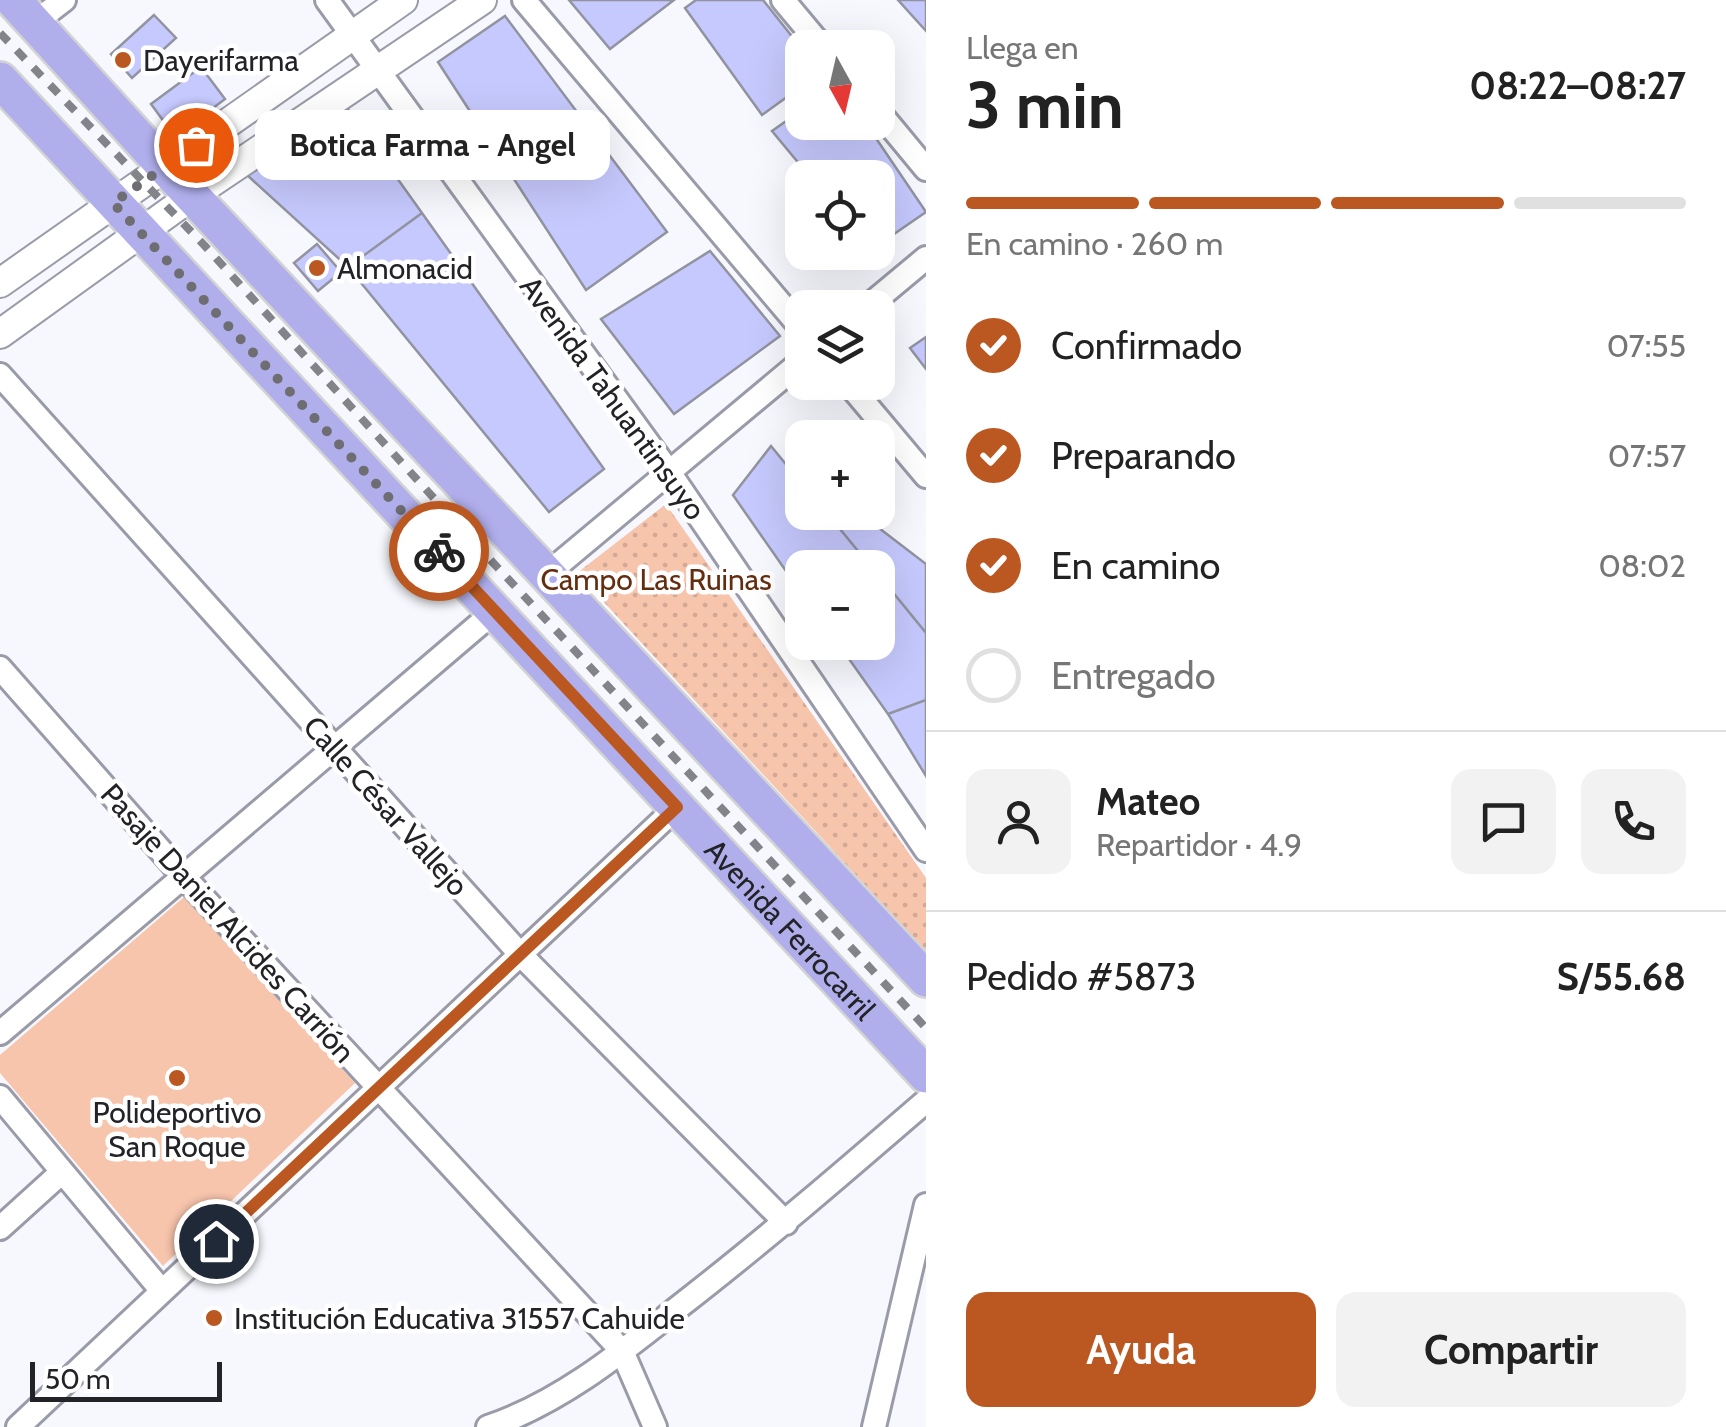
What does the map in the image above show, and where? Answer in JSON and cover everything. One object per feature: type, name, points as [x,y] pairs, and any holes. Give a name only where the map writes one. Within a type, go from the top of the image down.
[{"type":"main road","points":[[24,12],[926,979]]},
{"type":"main road","name":"Avenida Ferrocarril","points":[[0,80],[926,1075]]},
{"type":"street","points":[[24,12],[64,0]]},
{"type":"street","name":"Avenida Tahuantinsuyo","points":[[327,0],[670,472],[926,850]]},
{"type":"street","points":[[0,283],[403,0]]},
{"type":"street","points":[[0,334],[192,195],[482,0]]},
{"type":"street","points":[[524,0],[785,309]]},
{"type":"street","points":[[783,0],[808,30]]},
{"type":"street","points":[[895,132],[926,169]]},
{"type":"street","points":[[888,290],[926,258]]},
{"type":"street","name":"Calle César Vallejo","points":[[0,375],[520,954],[786,1223]]},
{"type":"street","points":[[547,574],[785,375]]},
{"type":"street","points":[[863,400],[926,476]]},
{"type":"street","points":[[5,1020],[184,877],[495,611]]},
{"type":"street","name":"Pasaje Daniel Alcides Carrión","points":[[0,668],[184,877],[622,1351],[655,1427]]},
{"type":"street","points":[[18,1427],[677,807]]},
{"type":"street","points":[[0,1097],[162,1292]]},
{"type":"street","points":[[492,1426],[546,1402],[622,1351],[786,1223],[926,1100]]},
{"type":"street","points":[[0,1228],[62,1172]]},
{"type":"street","points":[[874,1427],[926,1205]]},
{"type":"green space","name":"Campo Las Ruinas","points":[[666,504],[926,878],[926,951],[577,573]]},
{"type":"green space","name":"Polideportivo San Roque","points":[[184,897],[355,1083],[163,1266],[0,1073],[0,1055]]},
{"type":"building","points":[[569,0],[674,0],[610,49]]},
{"type":"building","points":[[696,0],[763,0],[787,30],[785,98],[762,115],[685,8]]},
{"type":"building","points":[[898,0],[926,0],[926,31]]},
{"type":"building","points":[[154,15],[176,38],[132,78],[111,54]]},
{"type":"building","points":[[505,16],[667,232],[586,290],[438,62]]},
{"type":"building","points":[[201,67],[225,99],[188,127],[165,123],[151,104]]},
{"type":"building","points":[[347,108],[422,213],[348,267],[247,175]]},
{"type":"building","points":[[785,122],[785,140],[877,140],[891,160],[796,160],[772,131]]},
{"type":"building","points":[[895,166],[926,212],[895,233]]},
{"type":"building","points":[[422,213],[604,469],[549,512],[348,267]]},
{"type":"building","name":"Almonacid","points":[[317,244],[341,272],[318,291],[294,263]]},
{"type":"building","points":[[710,251],[780,336],[674,414],[601,319]]},
{"type":"building","points":[[926,337],[926,369],[910,348]]},
{"type":"building","points":[[771,446],[785,463],[785,530],[841,530],[857,550],[785,550],[785,570],[733,495]]},
{"type":"building","points":[[841,530],[882,530],[926,564],[926,633],[895,595],[895,550],[857,550]]},
{"type":"building","points":[[895,595],[926,633],[926,700],[888,714],[850,660],[895,660]]},
{"type":"building","points":[[926,700],[926,776],[888,714]]},
{"type":"railway","points":[[0,33],[204,245],[471,539],[926,1028]]},
{"type":"way so far","points":[[196,145],[113,203],[439,551]]},
{"type":"place","name":"Dayerifarma","points":[[123,60]]},
{"type":"place","name":"Botica Farma - Angel","points":[[196,145]]},
{"type":"place","name":"Almonacid","points":[[317,268]]},
{"type":"place","name":"Polideportivo San Roque","points":[[177,1078]]},
{"type":"place","name":"Institución Educativa 31557 Cahuide","points":[[214,1318]]},
{"type":"route","points":[[216,1241],[677,807],[439,551]]}]
